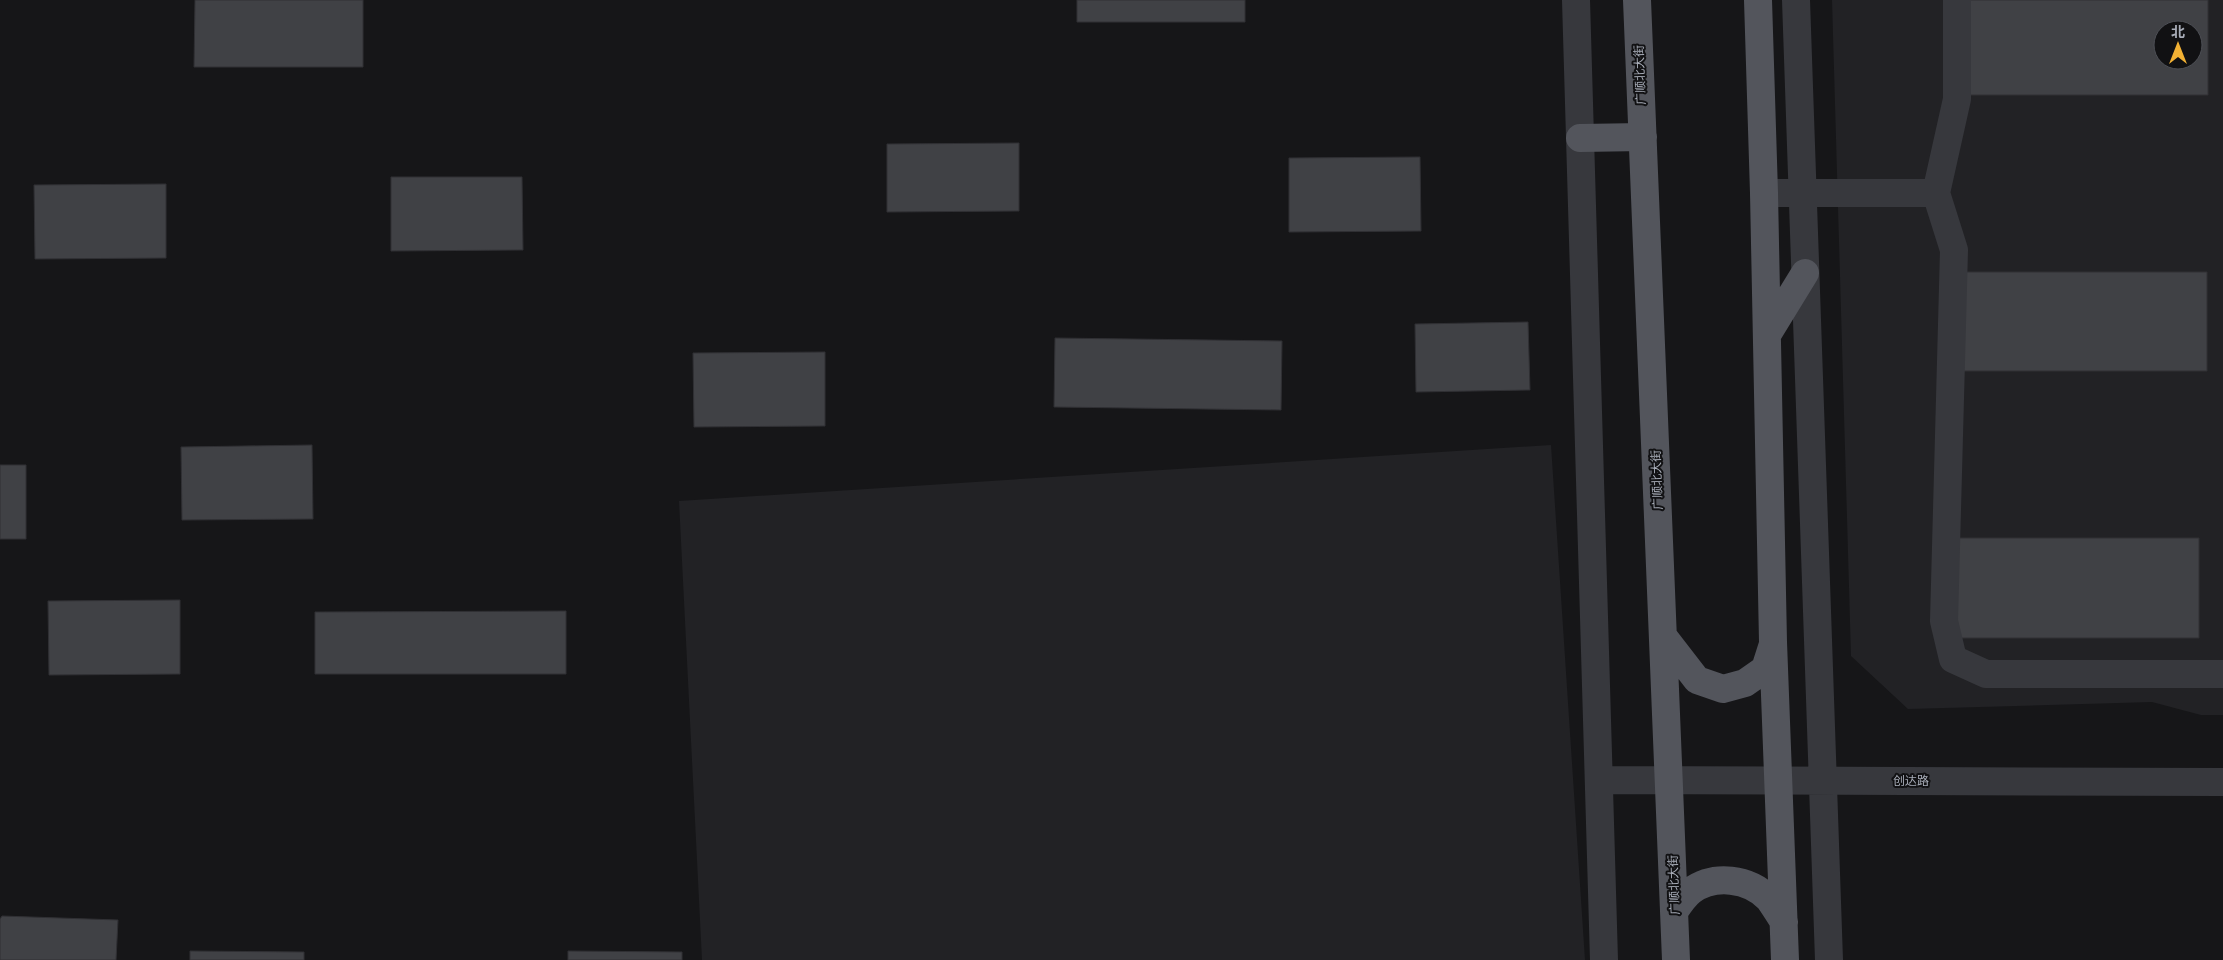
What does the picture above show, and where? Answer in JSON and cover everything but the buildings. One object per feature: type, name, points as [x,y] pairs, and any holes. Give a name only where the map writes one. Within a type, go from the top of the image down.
[{"type":"main road","name":"广顺北大街","points":[[1637,0],[1676,909],[1676,960]]},
{"type":"main road","points":[[1758,0],[1773,642],[1785,960]]},
{"type":"main road","points":[[1580,138],[1643,137]]},
{"type":"main road","points":[[1767,335],[1806,273]]},
{"type":"main road","points":[[1663,636],[1697,680],[1723,689],[1745,682],[1765,669],[1773,642]]},
{"type":"main road","points":[[1676,909],[1689,892],[1704,883],[1735,880],[1752,886],[1768,899],[1784,922]]},
{"type":"street","points":[[1576,0],[1604,960]]},
{"type":"street","points":[[1796,0],[1828,960]]},
{"type":"street","points":[[1957,0],[1957,99],[1936,193],[1954,250],[1944,621],[1953,660],[1986,674],[2223,674]]},
{"type":"street","points":[[1764,193],[1936,193]]},
{"type":"street","name":"创达路","points":[[1599,780],[2223,782]]},
{"type":"shaded area","points":[[1832,0],[2223,0],[2223,715],[2201,715],[2152,702],[1908,709],[1851,656]]},
{"type":"shaded area","points":[[1551,445],[1585,960],[702,960],[679,501]]}]
